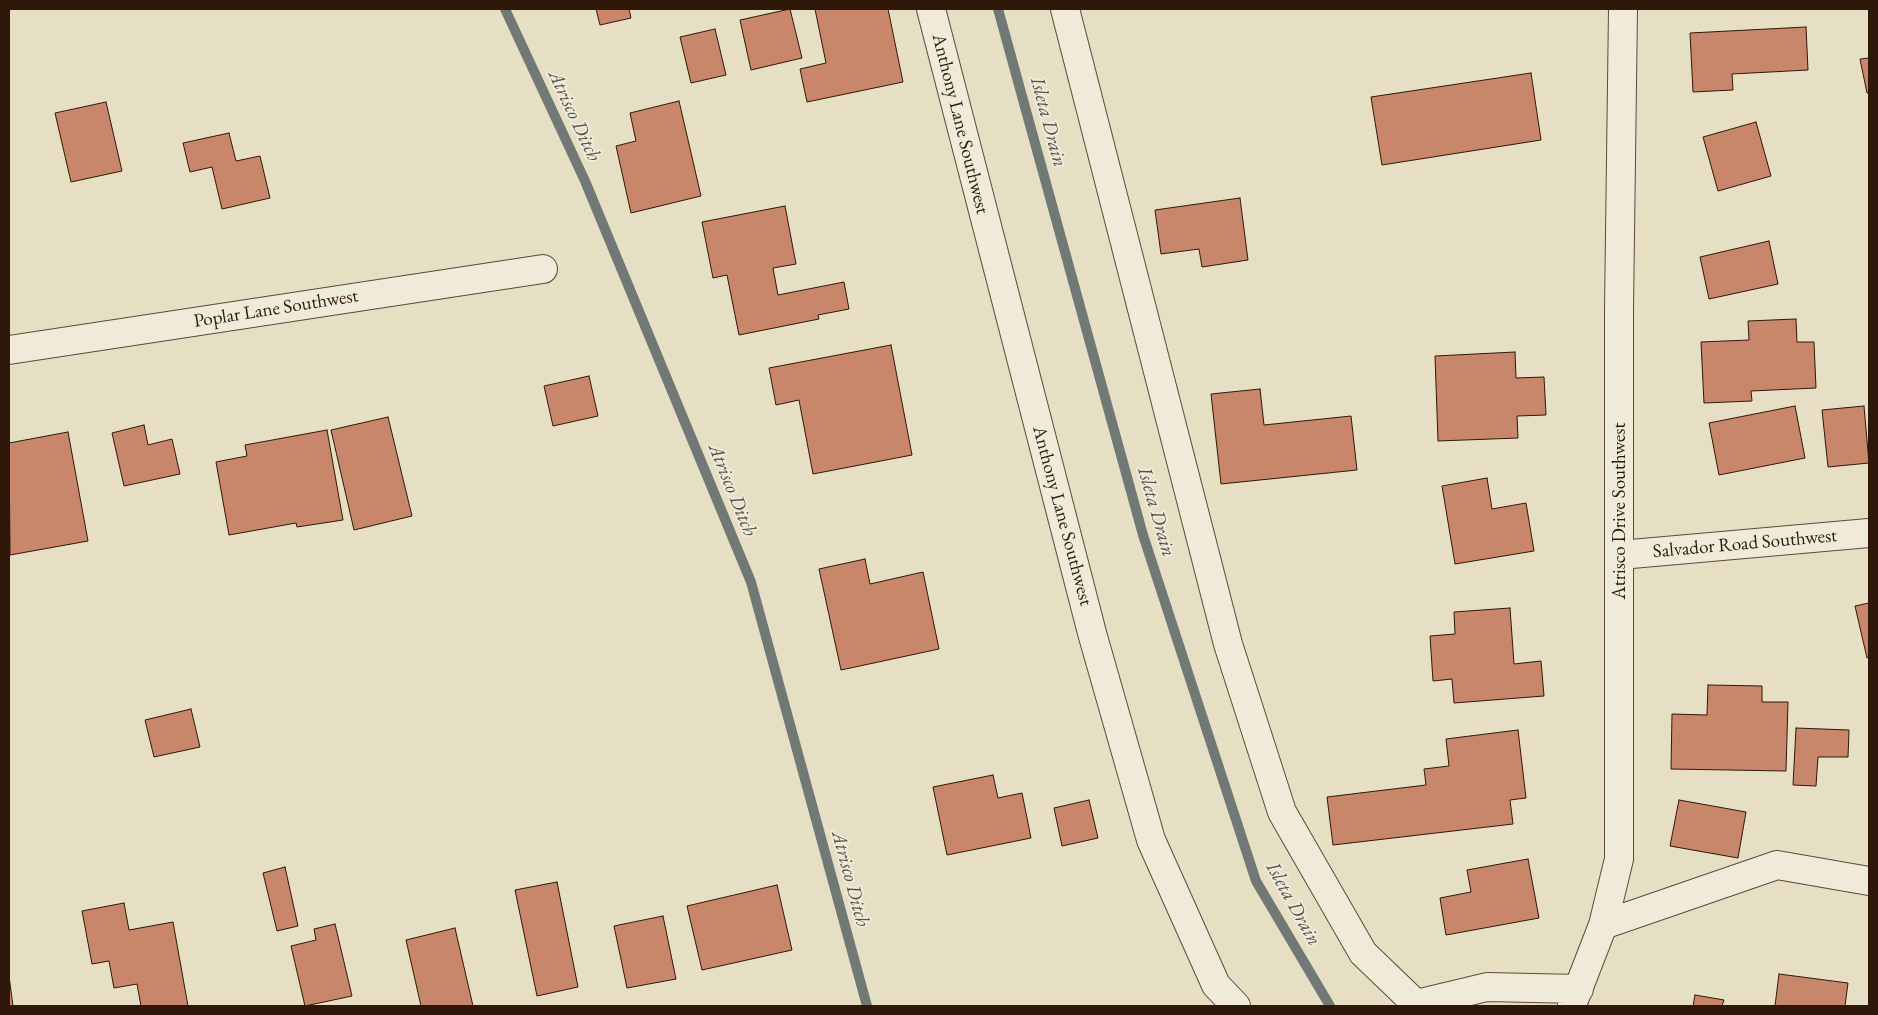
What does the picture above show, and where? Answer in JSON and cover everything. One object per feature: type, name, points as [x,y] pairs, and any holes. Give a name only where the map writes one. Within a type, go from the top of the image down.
[{"type":"street","name":"Anthony Lane Southwest","points":[[931,9],[1092,633],[1151,840],[1216,985],[1236,1006]]},
{"type":"street","points":[[1065,9],[1228,644],[1282,812],[1363,953],[1416,1004],[1487,987],[1575,998]]},
{"type":"street","name":"Atrisco Drive Southwest","points":[[1575,998],[1603,925],[1619,859],[1619,309],[1623,9]]},
{"type":"street","name":"Poplar Lane Southwest","points":[[9,350],[544,269]]},
{"type":"street","name":"Salvador Road Southwest","points":[[1620,555],[1869,533]]},
{"type":"street","points":[[1603,925],[1778,865],[1869,882]]},
{"type":"building","points":[[596,9],[629,9],[631,18],[600,25]]},
{"type":"building","points":[[790,9],[802,58],[751,70],[740,20]]},
{"type":"building","points":[[815,9],[888,9],[903,82],[807,102],[800,69],[826,63]]},
{"type":"building","points":[[1806,27],[1808,70],[1732,74],[1733,90],[1693,92],[1690,33]]},
{"type":"building","points":[[715,29],[726,75],[691,83],[680,37]]},
{"type":"building","points":[[1869,58],[1869,93],[1867,93],[1860,59]]},
{"type":"building","points":[[1531,73],[1541,140],[1382,165],[1371,97]]},
{"type":"building","points":[[679,101],[701,196],[631,213],[616,146],[636,141],[630,113]]},
{"type":"building","points":[[106,102],[122,171],[71,182],[55,113]]},
{"type":"building","points":[[1756,122],[1771,176],[1718,191],[1703,137]]},
{"type":"building","points":[[229,133],[236,161],[260,156],[270,198],[222,209],[212,167],[190,172],[183,143]]},
{"type":"building","points":[[1240,198],[1248,260],[1202,267],[1199,249],[1161,254],[1155,210]]},
{"type":"building","points":[[785,206],[796,264],[773,268],[778,295],[844,282],[849,309],[818,315],[819,319],[739,335],[727,275],[713,278],[702,222]]},
{"type":"building","points":[[1769,241],[1778,284],[1709,299],[1700,257]]},
{"type":"building","points":[[1796,319],[1797,342],[1814,342],[1816,388],[1751,391],[1752,401],[1704,403],[1701,342],[1749,340],[1748,321]]},
{"type":"building","points":[[891,345],[912,455],[813,474],[799,400],[776,405],[769,368]]},
{"type":"building","points":[[1515,352],[1516,378],[1544,377],[1546,415],[1517,416],[1518,438],[1438,441],[1435,356]]},
{"type":"building","points":[[589,376],[598,416],[553,426],[544,386]]},
{"type":"building","points":[[1260,389],[1264,425],[1351,416],[1357,470],[1221,484],[1211,394]]},
{"type":"building","points":[[1795,406],[1805,458],[1719,475],[1709,423]]},
{"type":"building","points":[[1864,406],[1869,463],[1828,467],[1822,410]]},
{"type":"building","points":[[388,417],[412,516],[354,530],[331,430]]},
{"type":"building","points":[[144,425],[148,445],[172,439],[180,474],[124,486],[112,433]]},
{"type":"building","points":[[327,430],[343,520],[297,527],[296,523],[229,535],[216,462],[247,456],[245,445]]},
{"type":"building","points":[[68,432],[88,541],[10,555],[9,443]]},
{"type":"building","points":[[1487,478],[1492,509],[1526,503],[1534,551],[1455,564],[1442,486]]},
{"type":"building","points":[[865,559],[870,584],[923,572],[939,649],[841,670],[819,569]]},
{"type":"building","points":[[1869,603],[1869,657],[1867,658],[1855,606]]},
{"type":"building","points":[[1510,608],[1514,664],[1541,661],[1544,696],[1454,703],[1452,679],[1433,681],[1430,636],[1455,634],[1454,612]]},
{"type":"building","points":[[1708,685],[1762,686],[1762,702],[1788,702],[1786,771],[1671,769],[1672,714],[1707,715]]},
{"type":"building","points":[[191,709],[200,747],[154,757],[145,720]]},
{"type":"building","points":[[1796,728],[1849,730],[1848,757],[1818,757],[1816,786],[1793,785]]},
{"type":"building","points":[[1518,730],[1526,798],[1510,800],[1513,824],[1333,845],[1327,797],[1426,785],[1424,769],[1449,766],[1446,739]]},
{"type":"building","points":[[993,775],[998,798],[1022,793],[1031,838],[947,855],[933,787]]},
{"type":"building","points":[[1089,800],[1098,838],[1062,846],[1054,808]]},
{"type":"building","points":[[1679,800],[1746,812],[1738,858],[1670,846]]},
{"type":"building","points":[[1528,859],[1539,918],[1446,935],[1440,898],[1471,892],[1467,870]]},
{"type":"building","points":[[285,867],[298,926],[277,931],[263,873]]},
{"type":"building","points":[[557,882],[578,987],[537,996],[515,890]]},
{"type":"building","points":[[777,885],[792,950],[702,970],[687,906]]},
{"type":"building","points":[[124,903],[129,930],[173,922],[188,1006],[141,1006],[137,984],[114,988],[109,961],[92,964],[82,911]]},
{"type":"building","points":[[663,916],[676,979],[627,988],[614,926]]},
{"type":"building","points":[[335,924],[352,996],[305,1006],[291,946],[316,940],[314,929]]},
{"type":"building","points":[[455,928],[473,1006],[421,1006],[406,940]]},
{"type":"building","points":[[1779,974],[1848,983],[1845,1006],[1775,1006]]},
{"type":"building","points":[[9,976],[13,1006],[9,1006]]},
{"type":"building","points":[[1695,995],[1724,1000],[1722,1006],[1693,1006]]},
{"type":"waterway","name":"Atrisco Ditch","points":[[505,9],[585,181],[751,582],[867,1006]]},
{"type":"waterway","name":"Isleta Drain","points":[[998,9],[1143,535],[1256,881],[1330,1006]]}]
